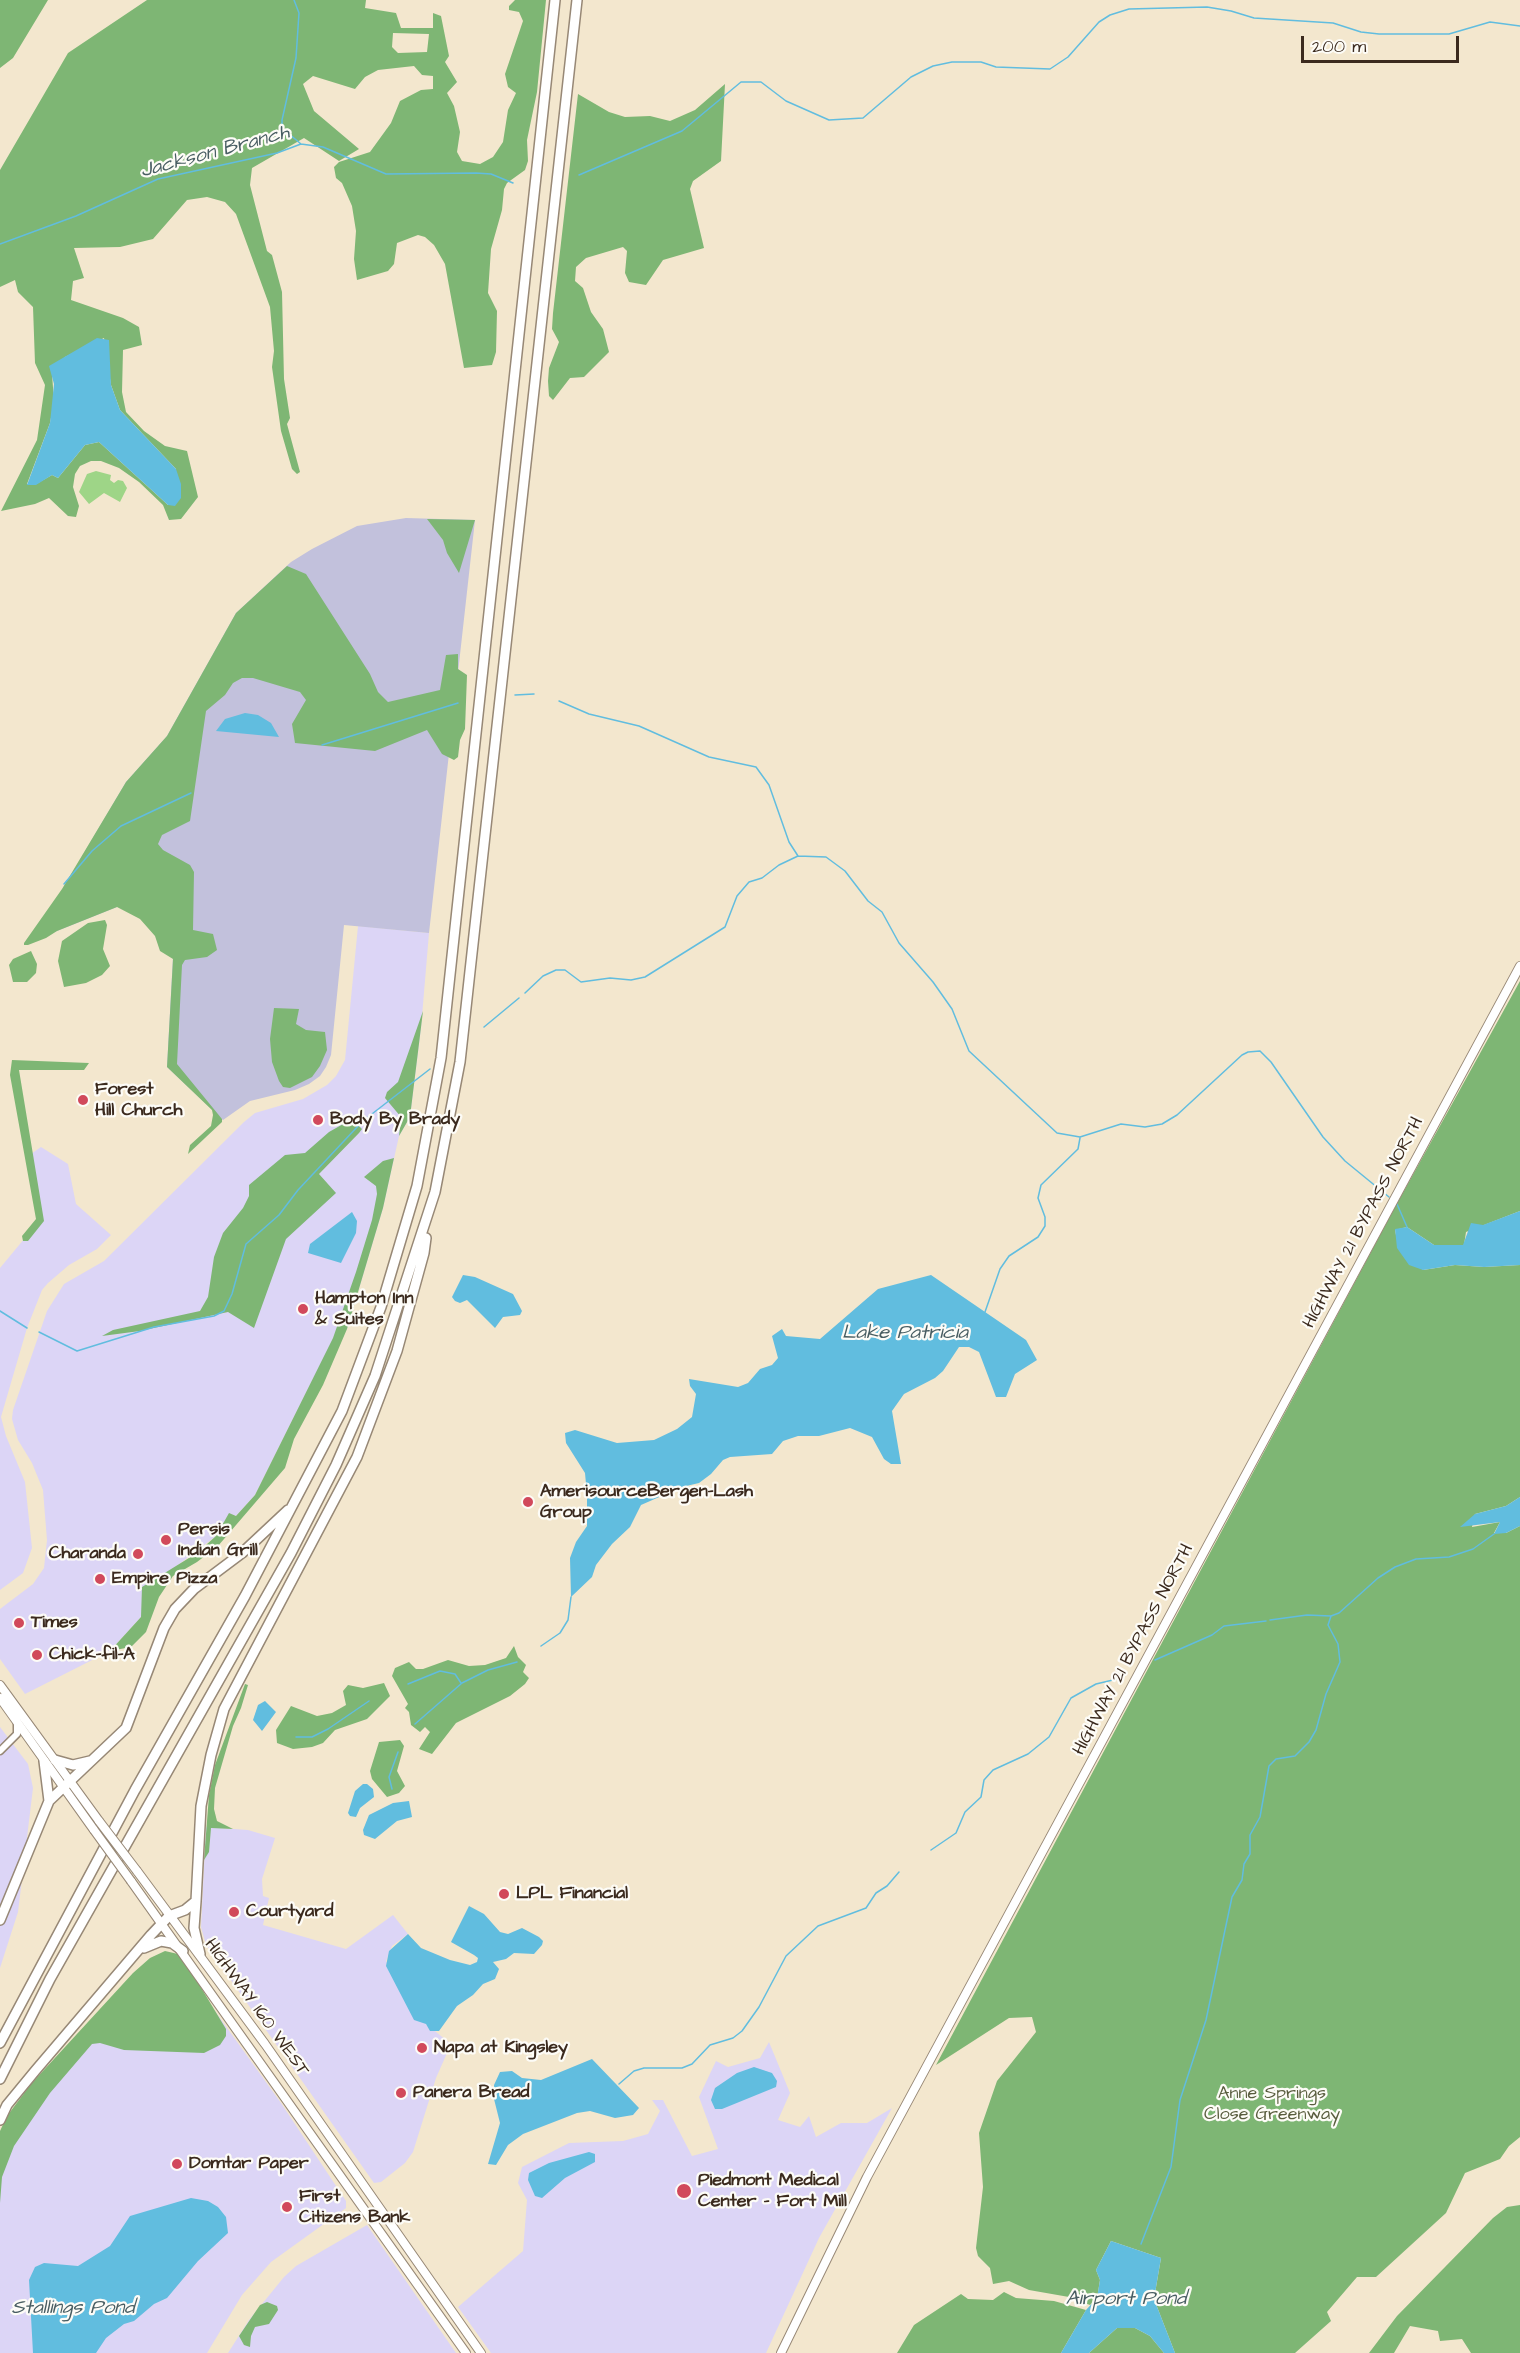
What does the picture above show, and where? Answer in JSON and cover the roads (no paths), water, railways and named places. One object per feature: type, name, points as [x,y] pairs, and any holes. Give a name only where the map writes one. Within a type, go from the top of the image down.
[{"type":"highway","points":[[0,2043],[135,1790],[294,1505],[342,1411],[381,1307],[417,1186],[441,1058],[555,0]]},
{"type":"highway","points":[[0,2079],[50,1979],[291,1553],[336,1465],[375,1376],[435,1192],[462,1050],[577,0]]},
{"type":"highway","points":[[200,1954],[194,1928],[201,1806],[211,1755],[224,1709],[237,1681],[338,1499],[361,1448],[397,1351],[424,1253],[428,1217]]},
{"type":"highway","points":[[0,1920],[49,1801],[126,1728],[164,1628],[176,1609],[194,1589],[242,1553],[294,1505]]},
{"type":"highway","points":[[55,1760],[72,1765],[92,1760]]},
{"type":"highway","points":[[44,1761],[49,1801]]},
{"type":"highway","points":[[0,2120],[7,2105],[162,1923],[169,1916],[185,1910],[196,1901]]},
{"type":"highway","points":[[135,1955],[152,1943],[161,1941],[172,1942],[183,1951]]},
{"type":"main road","name":"HIGHWAY 21 BYPASS NORTH","points":[[781,2353],[806,2296],[872,2167],[1520,966]]},
{"type":"main road","name":"HIGHWAY 160 WEST","points":[[0,1685],[55,1760],[94,1830],[183,1951],[259,2063],[466,2353]]},
{"type":"main road","name":"HIGHWAY 160 WEST","points":[[0,1698],[44,1761],[68,1784],[99,1821],[200,1954],[481,2353]]},
{"type":"street","points":[[0,1751],[17,1734],[17,1721]]},
{"type":"street","points":[[17,1734],[27,1736]]},
{"type":"water","points":[[97,338],[109,340],[111,385],[120,410],[176,469],[181,484],[181,498],[175,506],[168,505],[99,442],[85,445],[58,478],[52,475],[36,485],[27,485],[50,423],[54,384],[49,366]]},
{"type":"water","points":[[245,713],[258,715],[271,723],[279,737],[216,731],[225,719]]},
{"type":"water","points":[[1520,1211],[1520,1265],[1484,1267],[1455,1265],[1423,1270],[1409,1265],[1397,1248],[1395,1229],[1407,1227],[1434,1245],[1463,1245],[1471,1223],[1483,1225]]},
{"type":"water","points":[[352,1212],[357,1221],[356,1233],[341,1263],[308,1253],[310,1244]]},
{"type":"water","points":[[463,1275],[475,1277],[513,1294],[522,1311],[520,1315],[503,1317],[495,1328],[467,1300],[460,1303],[455,1301],[452,1297]]},
{"type":"water","name":"Lake Patricia","points":[[931,1275],[1026,1340],[1037,1360],[1015,1374],[1006,1397],[996,1397],[979,1352],[969,1347],[959,1347],[943,1371],[935,1378],[904,1394],[892,1411],[901,1464],[891,1464],[884,1459],[872,1437],[850,1428],[819,1436],[798,1436],[783,1441],[772,1454],[730,1457],[723,1460],[711,1474],[699,1483],[682,1487],[641,1505],[630,1527],[612,1544],[596,1565],[592,1577],[571,1597],[570,1558],[576,1542],[587,1526],[587,1495],[585,1473],[566,1443],[565,1433],[575,1430],[617,1443],[654,1440],[677,1429],[692,1417],[696,1394],[690,1386],[689,1379],[738,1387],[748,1383],[760,1369],[772,1365],[778,1358],[772,1336],[782,1329],[786,1336],[820,1339],[878,1289]]},
{"type":"water","points":[[1520,1497],[1520,1526],[1506,1533],[1494,1534],[1500,1522],[1460,1527],[1475,1514],[1506,1506]]},
{"type":"water","points":[[265,1701],[276,1712],[262,1731],[253,1720],[258,1705]]},
{"type":"water","points":[[363,1784],[373,1789],[374,1797],[360,1808],[356,1817],[350,1816],[348,1813],[355,1791]]},
{"type":"water","points":[[409,1801],[412,1817],[397,1821],[375,1839],[364,1835],[363,1830],[369,1815],[393,1803]]},
{"type":"water","points":[[469,1906],[484,1914],[500,1932],[508,1934],[522,1928],[539,1937],[543,1941],[542,1945],[534,1954],[514,1953],[506,1959],[493,1962],[499,1969],[495,1979],[483,1984],[473,1995],[457,2006],[439,2031],[430,2031],[426,2024],[414,2020],[386,1966],[389,1951],[408,1934],[421,1948],[450,1960],[470,1965],[477,1962],[478,1958],[451,1942]]},
{"type":"water","points":[[592,2059],[639,2108],[633,2115],[615,2118],[590,2111],[577,2113],[523,2134],[508,2145],[496,2165],[488,2164],[500,2123],[494,2099],[494,2085],[500,2072],[512,2071],[522,2078],[541,2080]]},
{"type":"water","points":[[754,2067],[772,2073],[777,2081],[776,2087],[722,2109],[715,2109],[711,2100],[715,2088],[737,2073]]},
{"type":"water","points":[[589,2152],[595,2154],[595,2162],[565,2178],[542,2198],[535,2196],[528,2180],[529,2173],[549,2163]]},
{"type":"water","name":"Stallings Pond","points":[[191,2198],[208,2201],[218,2207],[226,2217],[228,2233],[198,2261],[167,2298],[154,2304],[134,2321],[124,2324],[106,2338],[96,2353],[33,2353],[29,2280],[35,2267],[44,2263],[78,2266],[110,2246],[130,2216]]},
{"type":"water","name":"Airport Pond","points":[[1111,2241],[1161,2258],[1154,2299],[1175,2353],[1164,2353],[1150,2336],[1135,2328],[1117,2328],[1089,2353],[1061,2353],[1086,2310],[1097,2298],[1100,2280],[1096,2270]]},
{"type":"waterway","points":[[294,0],[299,13],[296,58],[282,128],[301,144]]},
{"type":"waterway","name":"Jackson Branch","points":[[579,175],[682,131],[741,82],[761,82],[786,101],[829,120],[863,118],[911,77],[933,66],[952,62],[981,62],[996,67],[1050,69],[1068,57],[1099,22],[1110,15],[1129,9],[1207,7],[1254,18],[1333,23],[1361,32],[1379,34],[1449,34],[1490,22],[1520,26]]},
{"type":"waterway","name":"Jackson Branch","points":[[0,244],[76,216],[158,179],[277,153],[301,144],[323,147],[386,174],[491,174],[513,183]]},
{"type":"waterway","points":[[515,695],[534,694]]},
{"type":"waterway","points":[[559,701],[589,714],[639,726],[709,757],[756,767],[769,785],[789,842],[798,856]]},
{"type":"waterway","points":[[322,745],[458,703]]},
{"type":"waterway","points":[[64,884],[92,851],[121,826],[191,793]]},
{"type":"waterway","points":[[525,993],[543,976],[556,970],[565,970],[581,982],[610,978],[631,980],[645,977],[725,927],[737,896],[749,882],[762,878],[779,865],[798,856],[826,857],[845,871],[868,901],[882,912],[899,943],[933,982],[952,1009],[969,1051],[1057,1133],[1080,1137],[1121,1124],[1145,1127],[1162,1124],[1177,1115],[1242,1055],[1260,1051],[1271,1062],[1323,1137],[1345,1161],[1389,1197]]},
{"type":"waterway","points":[[484,1027],[519,998]]},
{"type":"waterway","points":[[368,1117],[430,1069]]},
{"type":"waterway","points":[[39,1332],[77,1351],[154,1327],[214,1316],[224,1311],[232,1294],[246,1244],[279,1215],[298,1190],[359,1125]]},
{"type":"waterway","points":[[985,1312],[1000,1269],[1009,1256],[1038,1237],[1045,1226],[1045,1217],[1038,1198],[1041,1185],[1078,1149],[1080,1138]]},
{"type":"waterway","points":[[1397,1204],[1407,1227]]},
{"type":"waterway","points":[[0,1311],[27,1328]]},
{"type":"waterway","points":[[1270,1620],[1307,1615],[1331,1616],[1339,1613],[1378,1578],[1395,1567],[1416,1559],[1449,1557],[1473,1549],[1494,1534]]},
{"type":"waterway","points":[[541,1646],[560,1633],[568,1620],[571,1597]]},
{"type":"waterway","points":[[1141,2244],[1171,2167],[1180,2100],[1206,2020],[1232,1897],[1242,1880],[1244,1864],[1250,1854],[1250,1835],[1260,1817],[1269,1766],[1276,1759],[1295,1756],[1309,1742],[1316,1730],[1326,1694],[1340,1662],[1338,1644],[1328,1625],[1331,1616]]},
{"type":"waterway","points":[[1155,1660],[1212,1635],[1224,1626],[1266,1621]]},
{"type":"waterway","points":[[415,1724],[462,1683],[488,1670],[517,1662]]},
{"type":"waterway","points":[[408,1684],[440,1671],[455,1674],[461,1683]]},
{"type":"waterway","points":[[931,1850],[956,1833],[965,1812],[981,1797],[984,1780],[993,1770],[1028,1754],[1049,1737],[1071,1698],[1096,1684],[1117,1679]]},
{"type":"waterway","points":[[296,1737],[312,1737],[369,1701]]},
{"type":"waterway","points":[[392,1789],[389,1777],[398,1752]]},
{"type":"waterway","points":[[619,2084],[634,2071],[644,2068],[682,2068],[692,2064],[710,2045],[733,2038],[742,2031],[759,2007],[786,1956],[818,1926],[866,1908],[876,1893],[887,1886],[899,1872]]},
{"type":"place","name":"Forest Hill Church","points":[[83,1100]]},
{"type":"place","name":"Body By Brady","points":[[318,1120]]},
{"type":"place","name":"Hampton Inn & Suites","points":[[303,1309]]},
{"type":"place","name":"AmerisourceBergen-Lash Group","points":[[528,1502]]},
{"type":"place","name":"Persis Indian Grill","points":[[166,1540]]},
{"type":"place","name":"Charanda","points":[[138,1554]]},
{"type":"place","name":"Empire Pizza","points":[[100,1579]]},
{"type":"place","name":"Times","points":[[19,1623]]},
{"type":"place","name":"Chick-fil-A","points":[[37,1655]]},
{"type":"place","name":"LPL Financial","points":[[504,1894]]},
{"type":"place","name":"Courtyard","points":[[234,1912]]},
{"type":"place","name":"Napa at Kingsley","points":[[422,2048]]},
{"type":"place","name":"Panera Bread","points":[[401,2093]]},
{"type":"place","name":"Domtar Paper","points":[[177,2164]]},
{"type":"place","name":"Piedmont Medical Center – Fort Mill","points":[[684,2191]]},
{"type":"place","name":"First Citizens Bank","points":[[287,2207]]},
{"type":"park label","name":"Anne Springs Close Greenway","points":[[1272,2104]]}]
